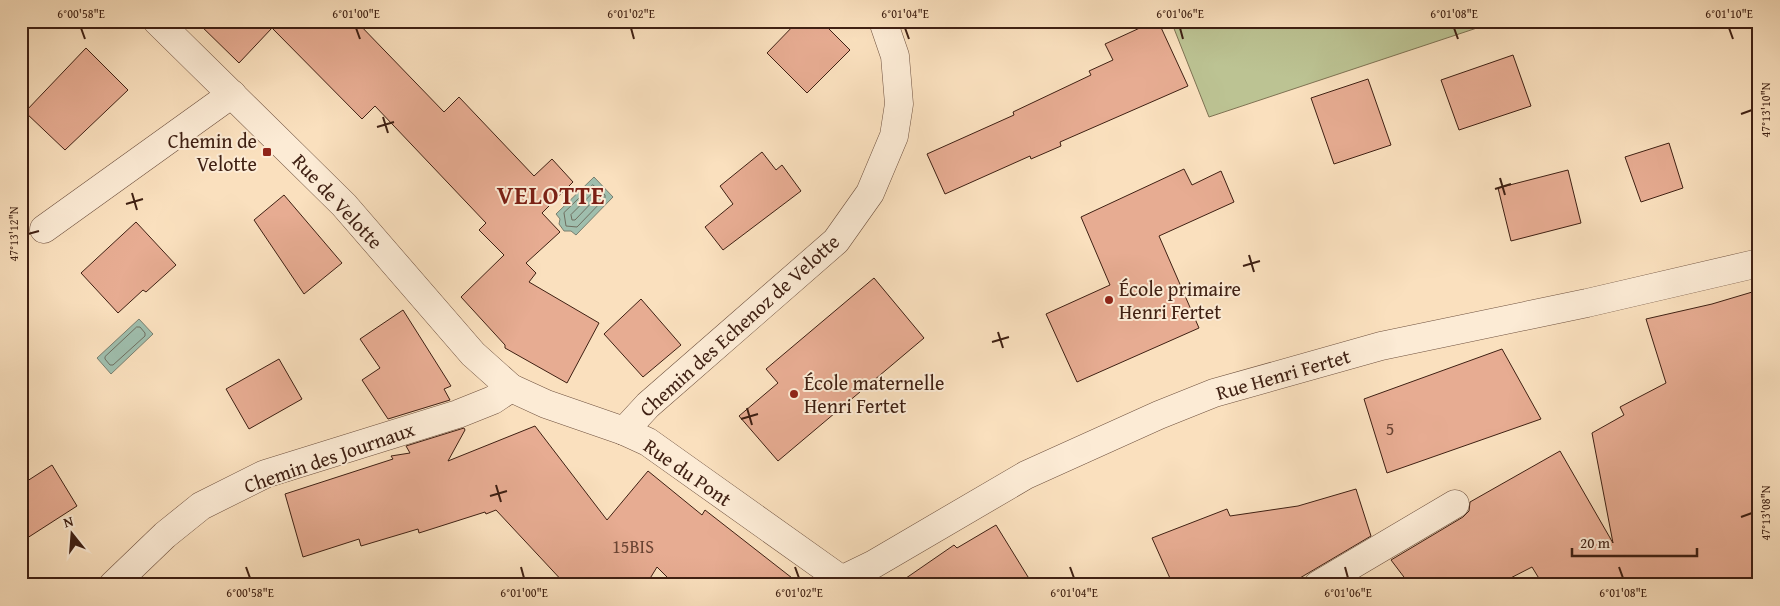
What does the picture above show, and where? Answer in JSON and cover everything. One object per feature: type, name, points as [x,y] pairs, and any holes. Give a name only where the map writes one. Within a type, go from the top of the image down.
[{"type":"street","name":"Rue de Velotte","points":[[157,21],[344,204],[473,354],[511,388]]},
{"type":"street","name":"Chemin des Echenoz de Velotte","points":[[624,431],[648,405],[836,241],[870,193],[894,136],[899,104],[895,56],[883,21]]},
{"type":"street","points":[[44,230],[232,94]]},
{"type":"street","name":"Rue Henri Fertet","points":[[845,582],[1026,475],[1159,415],[1214,393],[1381,346],[1587,303],[1759,263]]},
{"type":"street","name":"Rue du Pont","points":[[511,388],[546,404],[624,431],[648,442],[845,582]]},
{"type":"street","name":"Chemin des Journaux","points":[[113,585],[165,535],[201,506],[265,474],[458,414],[493,400],[511,388]]},
{"type":"street","points":[[1318,585],[1455,504]]},
{"type":"green space","points":[[1171,21],[1498,21],[1209,117]]},
{"type":"water","points":[[594,177],[613,197],[576,235],[571,231],[564,231],[559,224],[560,219],[556,214]]},
{"type":"water","points":[[139,319],[153,334],[111,374],[97,358]]},
{"type":"building","points":[[196,21],[356,21],[444,112],[459,97],[534,176],[552,159],[573,182],[542,213],[560,232],[526,263],[536,273],[529,282],[599,323],[567,383],[505,348],[505,345],[461,297],[504,255],[479,230],[486,223],[375,106],[362,119],[272,28],[239,63]]},
{"type":"building","points":[[798,21],[821,21],[850,50],[807,93],[767,53]]},
{"type":"building","points":[[1158,21],[1188,86],[1060,142],[1061,146],[1031,159],[1030,156],[945,194],[927,154],[1014,115],[1013,112],[1091,75],[1089,71],[1113,60],[1105,44]]},
{"type":"building","points":[[86,48],[128,90],[65,150],[25,112]]},
{"type":"building","points":[[1513,55],[1531,106],[1459,130],[1441,80]]},
{"type":"building","points":[[1368,79],[1391,145],[1334,164],[1311,98]]},
{"type":"building","points":[[1669,143],[1683,188],[1641,202],[1625,157]]},
{"type":"building","points":[[762,152],[776,170],[782,165],[801,191],[723,250],[705,227],[733,204],[720,186]]},
{"type":"building","points":[[1184,169],[1192,185],[1221,171],[1234,202],[1159,236],[1199,328],[1077,382],[1046,314],[1110,285],[1081,217]]},
{"type":"building","points":[[1568,170],[1581,223],[1511,241],[1498,188]]},
{"type":"building","points":[[284,195],[342,263],[304,294],[254,220]]},
{"type":"building","points":[[136,222],[176,265],[146,292],[143,290],[118,313],[81,273]]},
{"type":"building","points":[[874,278],[924,338],[778,461],[739,416],[778,383],[766,369]]},
{"type":"building","points":[[1759,290],[1759,585],[1543,585],[1532,567],[1497,585],[1410,585],[1391,560],[1463,517],[1469,511],[1470,502],[1560,451],[1613,543],[1592,433],[1624,415],[1620,407],[1666,383],[1646,319],[1712,304]]},
{"type":"building","points":[[641,299],[681,345],[643,377],[604,334]]},
{"type":"building","points":[[403,310],[451,386],[444,389],[450,400],[388,419],[362,380],[380,368],[360,339]]},
{"type":"building","points":[[1502,349],[1541,419],[1387,473],[1364,399]]},
{"type":"building","points":[[279,359],[302,399],[249,429],[226,389]]},
{"type":"building","points":[[535,426],[607,520],[648,471],[702,515],[705,510],[801,585],[675,585],[657,567],[646,585],[566,585],[496,510],[419,533],[418,529],[361,546],[359,539],[303,557],[285,494],[393,459],[391,456],[410,453],[406,446],[464,428],[465,430],[448,461]]},
{"type":"building","points":[[52,465],[77,506],[21,542],[21,485]]},
{"type":"building","points":[[1356,489],[1371,536],[1288,585],[1173,585],[1152,538],[1227,509],[1230,516],[1298,506]]},
{"type":"building","points":[[996,525],[1033,585],[896,585],[954,545],[957,548]]},
{"type":"place","name":"Chemin de Velotte","points":[[267,152]]},
{"type":"place","name":"École primaire Henri Fertet","points":[[1109,300]]},
{"type":"place","name":"École maternelle Henri Fertet","points":[[794,394]]},
{"type":"district","name":"VELOTTE","points":[[551,195]]}]
